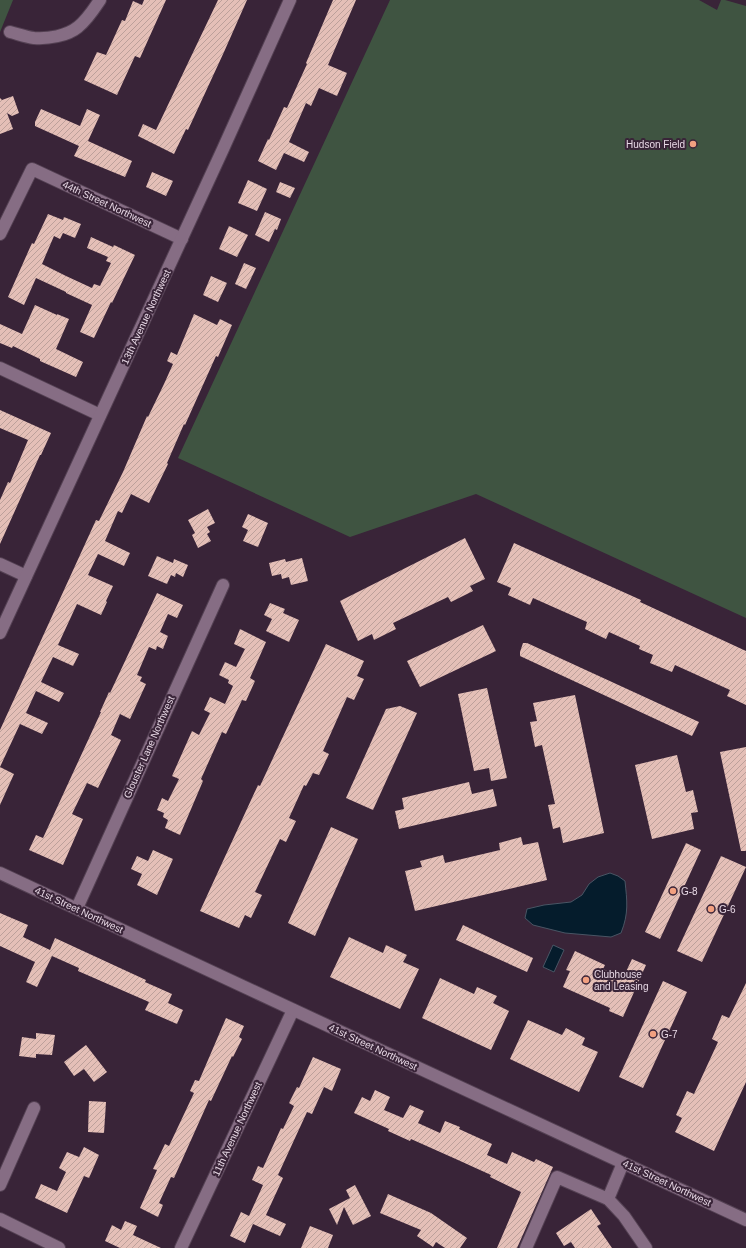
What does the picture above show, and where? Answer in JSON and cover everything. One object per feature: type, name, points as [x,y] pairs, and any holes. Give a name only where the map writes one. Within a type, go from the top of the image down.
[{"type":"street","points":[[10,32],[34,38],[48,38],[66,34],[79,27],[100,0]]},
{"type":"street","name":"13th Avenue Northwest","points":[[0,633],[182,239],[290,0]]},
{"type":"street","name":"44th Street Northwest","points":[[0,234],[32,169],[182,239]]},
{"type":"street","points":[[0,368],[100,415]]},
{"type":"street","points":[[0,564],[26,576]]},
{"type":"street","name":"Glouster Lane Northwest","points":[[76,908],[222,585]]},
{"type":"street","name":"41st Street Northwest","points":[[0,873],[746,1220]]},
{"type":"street","name":"11th Avenue Northwest","points":[[181,1248],[293,1010]]},
{"type":"street","points":[[0,1184],[34,1108]]},
{"type":"street","points":[[608,1199],[623,1163]]},
{"type":"street","points":[[526,1248],[557,1177],[608,1199],[624,1216],[646,1248]]},
{"type":"street","points":[[0,1219],[59,1248]]},
{"type":"green space","points":[[0,0],[13,0],[0,32]]},
{"type":"green space","points":[[390,0],[699,0],[717,10],[721,0],[725,0],[746,6],[746,618],[476,494],[350,537],[178,458]]},
{"type":"water","points":[[610,873],[625,881],[627,901],[624,926],[621,933],[611,937],[565,933],[533,925],[525,918],[527,909],[544,905],[571,902],[582,895],[589,884],[598,877]]},
{"type":"water","points":[[553,945],[564,950],[554,972],[543,967]]},
{"type":"building","points":[[144,0],[166,0],[140,58],[135,56],[117,95],[84,80],[97,52],[106,55],[122,20],[125,21],[133,1],[142,5]]},
{"type":"building","points":[[218,0],[247,0],[188,130],[186,129],[174,154],[138,136],[143,124],[156,130]]},
{"type":"building","points":[[333,0],[356,0],[328,65],[347,73],[337,96],[319,88],[311,106],[306,103],[289,142],[309,152],[304,162],[284,153],[276,170],[258,161],[284,107],[287,108]]},
{"type":"building","points":[[13,96],[19,113],[12,116],[7,113],[13,129],[0,134],[0,98],[2,100]]},
{"type":"building","points":[[41,109],[80,126],[87,109],[100,115],[88,141],[132,161],[125,177],[74,156],[79,146],[35,126],[35,122]]},
{"type":"building","points":[[152,172],[173,181],[166,196],[146,187]]},
{"type":"building","points":[[248,180],[267,189],[257,211],[238,203]]},
{"type":"building","points":[[280,182],[295,188],[290,198],[276,192]]},
{"type":"building","points":[[265,212],[281,219],[277,230],[275,229],[269,242],[255,235]]},
{"type":"building","points":[[48,214],[63,220],[64,217],[81,224],[75,238],[63,233],[60,239],[54,236],[42,264],[66,276],[92,288],[94,284],[100,286],[111,263],[106,261],[108,257],[87,248],[91,237],[113,247],[114,245],[135,255],[94,338],[80,332],[92,305],[66,292],[36,278],[24,305],[8,297],[32,243],[34,244]]},
{"type":"building","points":[[229,226],[248,235],[237,257],[219,249]]},
{"type":"building","points":[[244,263],[256,268],[246,289],[235,284]]},
{"type":"building","points":[[211,276],[227,283],[218,302],[203,295]]},
{"type":"building","points":[[35,305],[69,319],[56,349],[83,362],[76,377],[40,361],[40,359],[13,346],[12,348],[0,343],[0,324],[22,334]]},
{"type":"building","points":[[194,314],[217,325],[220,319],[232,325],[218,357],[216,356],[185,425],[184,424],[167,463],[168,464],[149,503],[131,494],[122,513],[118,511],[105,541],[130,553],[124,566],[98,554],[88,575],[113,586],[101,615],[77,604],[58,645],[79,654],[73,666],[53,657],[41,682],[64,693],[59,702],[36,691],[26,713],[48,723],[42,734],[20,724],[0,767],[0,730],[96,520],[99,521],[123,472],[147,416],[148,417],[164,384],[173,364],[167,361],[171,352],[177,355]]},
{"type":"building","points":[[0,410],[51,433],[0,544],[0,500],[8,482],[10,483],[28,440],[0,428]]},
{"type":"building","points":[[208,509],[215,523],[207,527],[210,532],[207,534],[211,541],[198,548],[192,535],[195,533],[188,520]]},
{"type":"building","points":[[248,514],[268,523],[258,547],[243,541],[248,530],[242,527]]},
{"type":"building","points":[[465,538],[485,579],[470,586],[473,591],[451,602],[448,597],[393,623],[396,629],[374,640],[372,634],[358,641],[340,601]]},
{"type":"building","points":[[514,543],[641,600],[640,602],[746,651],[746,705],[727,696],[730,690],[675,665],[672,672],[650,663],[653,655],[639,649],[640,646],[609,632],[606,639],[585,629],[587,622],[533,598],[530,605],[508,595],[511,588],[497,582]]},
{"type":"building","points":[[157,556],[173,563],[174,559],[188,565],[183,577],[176,573],[175,577],[171,575],[167,584],[148,576]]},
{"type":"building","points":[[302,558],[308,581],[291,585],[289,577],[282,579],[281,574],[272,576],[269,563],[285,559],[286,562]]},
{"type":"building","points":[[157,593],[183,605],[177,618],[168,614],[160,632],[168,636],[163,649],[157,646],[156,650],[149,647],[137,675],[142,677],[140,681],[146,684],[130,719],[120,714],[111,735],[121,740],[98,788],[87,783],[72,814],[83,819],[63,865],[29,850],[36,835],[43,838],[109,692],[110,693]]},
{"type":"building","points":[[270,603],[285,609],[283,613],[299,620],[289,642],[266,631],[272,619],[264,615]]},
{"type":"building","points":[[483,625],[496,651],[420,687],[407,661]]},
{"type":"building","points":[[240,629],[266,642],[250,678],[255,681],[246,701],[242,700],[226,734],[222,732],[201,779],[203,781],[180,835],[165,828],[168,820],[163,817],[164,813],[157,810],[162,798],[168,801],[179,779],[172,776],[192,731],[199,735],[210,713],[204,710],[210,697],[225,704],[233,686],[228,683],[229,680],[219,675],[225,662],[236,667],[245,649],[234,644]]},
{"type":"building","points":[[523,643],[527,643],[699,722],[692,736],[520,656]]},
{"type":"building","points":[[326,644],[364,661],[357,676],[364,679],[354,700],[347,697],[323,751],[329,754],[319,775],[313,773],[306,786],[304,785],[289,818],[296,821],[286,842],[280,839],[255,892],[262,895],[251,918],[245,915],[239,928],[200,911],[258,785],[260,786]]},
{"type":"building","points":[[487,688],[507,778],[491,781],[489,768],[474,771],[458,694]]},
{"type":"building","points":[[575,695],[604,833],[563,843],[560,827],[553,829],[548,805],[555,804],[542,745],[535,747],[530,722],[537,721],[533,703]]},
{"type":"building","points":[[400,706],[417,713],[373,810],[346,798],[386,709]]},
{"type":"building","points":[[746,747],[746,851],[741,851],[720,752]]},
{"type":"building","points":[[677,755],[686,792],[693,790],[698,812],[691,813],[694,829],[652,839],[635,765]]},
{"type":"building","points":[[0,767],[14,774],[0,805]]},
{"type":"building","points":[[469,782],[472,794],[493,789],[497,806],[399,829],[395,811],[404,809],[402,798]]},
{"type":"building","points":[[331,827],[358,839],[315,936],[288,923]]},
{"type":"building","points":[[521,837],[523,845],[538,842],[547,880],[415,911],[405,871],[422,867],[420,861],[443,855],[445,863],[500,850],[499,843]]},
{"type":"building","name":"G-8","points":[[686,843],[701,850],[660,939],[645,932]]},
{"type":"building","points":[[153,850],[173,859],[157,895],[137,885],[142,874],[131,869],[137,856],[148,861]]},
{"type":"building","name":"G-6","points":[[721,856],[746,867],[702,962],[677,951]]},
{"type":"building","points":[[0,913],[28,925],[23,937],[50,950],[55,938],[146,980],[145,982],[172,994],[168,1003],[183,1010],[177,1024],[145,1010],[149,1002],[78,971],[79,968],[52,956],[37,987],[26,982],[35,962],[0,946]]},
{"type":"building","points":[[463,925],[533,958],[527,972],[456,940]]},
{"type":"building","points":[[349,937],[383,953],[386,945],[407,955],[403,962],[419,969],[400,1009],[330,977]]},
{"type":"building","points":[[575,951],[605,965],[603,969],[623,978],[632,959],[646,965],[623,1017],[609,1011],[610,1008],[563,987],[570,971],[566,970]]},
{"type":"building","points":[[440,978],[474,994],[477,987],[497,996],[493,1003],[509,1011],[491,1050],[422,1018]]},
{"type":"building","name":"G-7","points":[[663,981],[687,992],[643,1088],[619,1077]]},
{"type":"building","points":[[746,983],[746,1082],[714,1151],[675,1132],[682,1118],[676,1115],[687,1091],[694,1094],[718,1042],[712,1039],[722,1015],[729,1018]]},
{"type":"building","points":[[226,1018],[244,1026],[239,1037],[242,1039],[233,1057],[232,1056],[211,1101],[209,1100],[174,1178],[171,1177],[159,1203],[163,1205],[158,1217],[140,1208],[157,1170],[153,1169],[165,1144],[169,1146],[194,1093],[190,1091],[195,1080],[199,1081]]},
{"type":"building","points":[[528,1020],[562,1035],[566,1028],[585,1038],[582,1045],[598,1052],[579,1092],[510,1059]]},
{"type":"building","points":[[36,1033],[55,1035],[52,1055],[36,1054],[36,1058],[19,1056],[22,1037],[36,1039]]},
{"type":"building","points":[[86,1045],[107,1072],[94,1082],[84,1069],[74,1076],[64,1062]]},
{"type":"building","points":[[313,1057],[341,1069],[332,1091],[324,1087],[312,1114],[307,1112],[278,1175],[283,1178],[266,1215],[286,1224],[280,1236],[253,1224],[245,1243],[230,1236],[241,1212],[249,1216],[263,1185],[252,1180],[258,1166],[263,1168],[281,1128],[283,1129],[294,1106],[289,1103],[297,1087],[299,1088]]},
{"type":"building","points":[[375,1090],[390,1097],[384,1110],[403,1118],[410,1105],[424,1111],[418,1123],[440,1133],[445,1121],[460,1127],[459,1129],[492,1144],[487,1155],[507,1164],[512,1152],[534,1162],[536,1159],[553,1167],[517,1248],[497,1248],[521,1192],[490,1177],[491,1175],[411,1139],[410,1141],[388,1131],[389,1129],[354,1113],[362,1097],[370,1101]]},
{"type":"building","points":[[89,1101],[106,1102],[104,1133],[88,1132]]},
{"type":"building","points":[[84,1147],[99,1155],[89,1178],[84,1176],[67,1213],[35,1198],[41,1184],[57,1191],[66,1172],[59,1168],[67,1152],[79,1157]]},
{"type":"building","points":[[355,1185],[371,1216],[353,1225],[344,1207],[337,1225],[329,1209],[350,1198],[346,1190]]},
{"type":"building","points":[[388,1194],[431,1213],[467,1238],[460,1248],[445,1248],[436,1242],[433,1247],[417,1236],[421,1230],[380,1213]]},
{"type":"building","points":[[591,1209],[601,1224],[597,1226],[612,1248],[575,1248],[571,1242],[564,1246],[556,1233]]},
{"type":"building","points":[[125,1221],[137,1226],[133,1235],[161,1248],[120,1248],[105,1241],[112,1225],[121,1230]]},
{"type":"building","points":[[310,1226],[333,1235],[328,1248],[301,1248]]},
{"type":"place","name":"Hudson Field","points":[[693,144]]},
{"type":"place","name":"G-8","points":[[673,891]]},
{"type":"place","name":"G-6","points":[[711,909]]},
{"type":"place","name":"Clubhouse and Leasing","points":[[586,980]]},
{"type":"place","name":"G-7","points":[[653,1034]]}]
